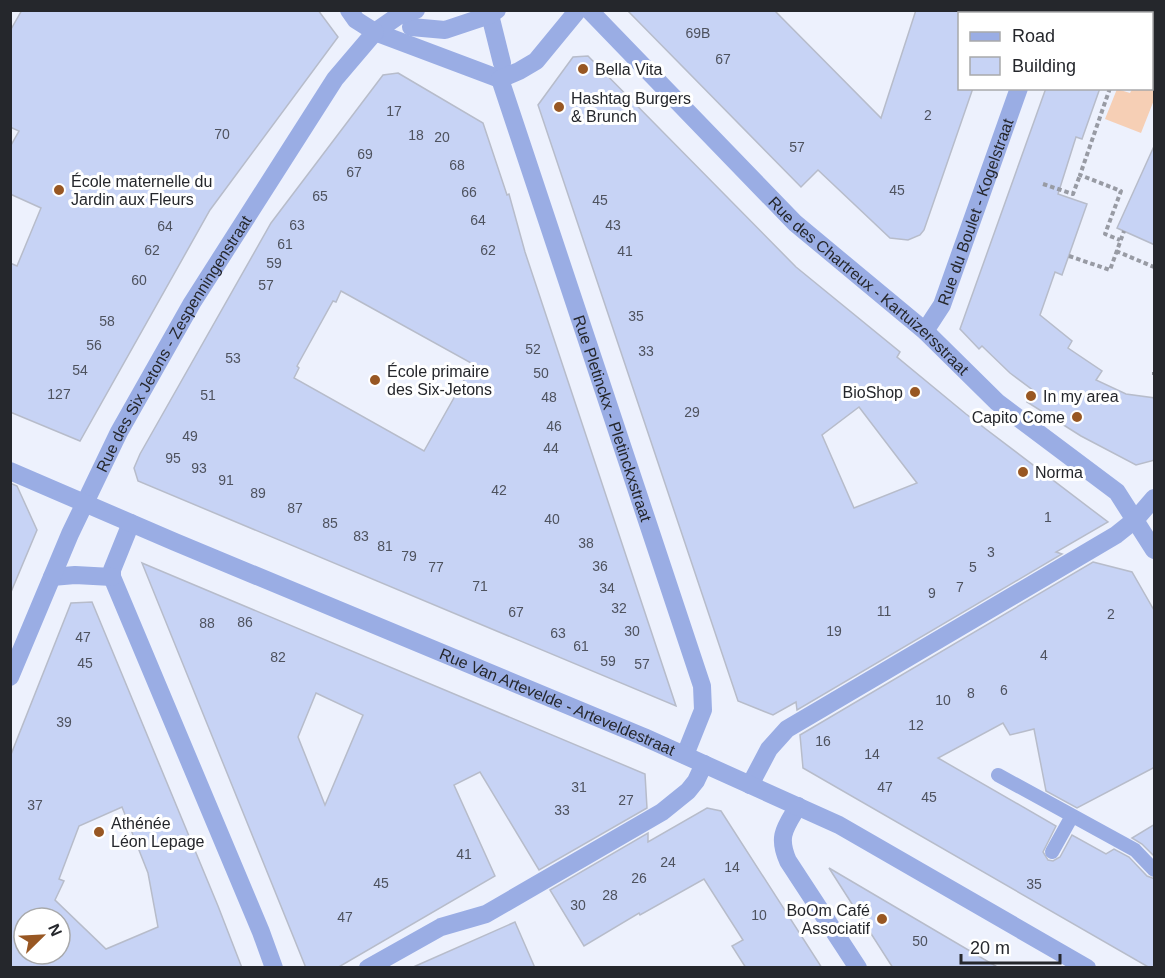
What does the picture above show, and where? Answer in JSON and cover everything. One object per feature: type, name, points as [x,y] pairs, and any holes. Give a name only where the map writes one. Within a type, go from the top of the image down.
[{"type":"street","points":[[350,10],[356,20],[375,32],[501,71],[519,71],[536,61],[578,10]]},
{"type":"street","name":"Rue des Chartreux - Kartuizersstraat","points":[[589,10],[795,223],[924,331],[997,402],[1117,492],[1155,550]]},
{"type":"street","points":[[414,19],[445,30],[493,13]]},
{"type":"street","name":"Rue Pletinckx - Pletinckxstraat","points":[[493,13],[501,71],[702,686],[703,710],[685,755]]},
{"type":"street","name":"Rue des Six Jetons - Zespenningenstraat","points":[[10,677],[84,503],[113,442],[192,303],[335,79],[375,32],[398,15],[414,19]]},
{"type":"street","name":"Rue du Boulet - Kogelstraat","points":[[924,331],[942,305],[1018,90]]},
{"type":"street","name":"Rue Van Artevelde - Arteveldestraat","points":[[10,471],[685,755],[798,806],[839,825],[1087,968]]},
{"type":"street","points":[[750,785],[769,749],[787,729],[1116,535],[1136,519],[1155,498]]},
{"type":"street","points":[[131,523],[112,570],[112,577],[274,968]]},
{"type":"street","points":[[52,577],[75,575],[112,577]]},
{"type":"street","points":[[368,968],[441,927],[486,914],[662,812],[688,791],[704,764]]},
{"type":"street","points":[[798,806],[782,834],[783,848],[788,861],[858,968]]},
{"type":"lane","points":[[998,775],[1135,850],[1155,870]]},
{"type":"lane","points":[[1052,852],[1072,816]]},
{"type":"path","points":[[1043,184],[1073,194],[1109,90]]},
{"type":"path","points":[[1080,175],[1121,191],[1105,234],[1120,240]]},
{"type":"path","points":[[1069,256],[1110,270],[1124,231]]},
{"type":"path","points":[[1116,251],[1155,267]]},
{"type":"shaded area","points":[[1154,84],[1154,100],[1141,133],[1105,119],[1117,90],[1130,93],[1132,90],[1153,90]]},
{"type":"building","points":[[22,10],[318,10],[338,37],[210,210],[80,441],[10,412],[10,263],[17,266],[41,208],[10,194],[10,147],[19,131],[10,127],[10,31]]},
{"type":"building","points":[[627,10],[774,10],[881,118],[916,10],[960,10],[958,12],[958,90],[972,90],[924,230],[920,235],[908,240],[890,238],[818,170],[801,187]]},
{"type":"building","points":[[588,56],[796,267],[900,352],[897,357],[966,414],[1108,522],[1056,552],[1062,554],[797,710],[796,702],[773,715],[738,701],[538,105],[573,57]],"holes":[[[859,407],[917,483],[854,508],[822,435]]]},
{"type":"building","points":[[398,73],[483,123],[507,195],[509,194],[525,252],[676,706],[138,481],[134,468],[140,454],[271,223],[383,75]],"holes":[[[341,291],[473,364],[424,451],[294,378],[299,368],[297,366],[333,301],[336,302]]]},
{"type":"building","points":[[1045,90],[1099,90],[1082,139],[1076,137],[1058,194],[1087,204],[1062,275],[1055,272],[1040,315],[1072,341],[1068,348],[1102,371],[1096,380],[1126,394],[1155,398],[1155,460],[1136,465],[1081,436],[1027,402],[1034,391],[1010,373],[982,346],[979,349],[960,329]]},
{"type":"building","points":[[1155,144],[1155,245],[1117,228]]},
{"type":"building","points":[[10,483],[17,486],[37,530],[11,592]]},
{"type":"building","points":[[1093,562],[1132,572],[1155,612],[1155,767],[1077,808],[1046,791],[1034,729],[1010,735],[1003,723],[938,758],[1056,826],[1043,852],[1048,860],[1053,861],[1060,857],[1072,835],[1106,854],[1114,849],[1129,857],[1147,876],[1155,879],[1155,968],[1150,968],[803,768],[800,735]]},
{"type":"building","points":[[142,563],[645,774],[647,808],[539,870],[480,772],[454,785],[495,876],[337,968],[306,968]],"holes":[[[316,693],[363,715],[325,805],[298,737]]]},
{"type":"building","name":"Athénée Léon Lepage","points":[[92,602],[242,968],[10,968],[10,757],[71,603]],"holes":[[[122,807],[148,873],[158,927],[106,949],[72,916],[72,966],[12,966],[12,906],[61,906],[55,900],[64,881],[59,879],[79,826]]]},
{"type":"building","points":[[707,808],[721,811],[822,968],[746,968],[732,946],[743,940],[704,879],[640,915],[639,913],[584,946],[550,890],[648,833],[648,842]]},
{"type":"building","points":[[1155,824],[1155,857],[1132,838]]},
{"type":"building","points":[[829,868],[999,968],[893,968]]},
{"type":"building","points":[[515,922],[535,968],[411,968]]},
{"type":"place","name":"Bella Vita","points":[[583,69]]},
{"type":"place","name":"Hashtag Burgers & Brunch","points":[[559,107]]},
{"type":"place","name":"École maternelle du Jardin aux Fleurs","points":[[59,190]]},
{"type":"place","name":"École primaire des Six-Jetons","points":[[375,380]]},
{"type":"place","name":"BioShop","points":[[915,392]]},
{"type":"place","name":"In my area","points":[[1031,396]]},
{"type":"place","name":"Capito Come","points":[[1077,417]]},
{"type":"place","name":"Norma","points":[[1023,472]]},
{"type":"place","name":"Athénée Léon Lepage","points":[[99,832]]},
{"type":"place","name":"BoOm Café Associatif","points":[[882,919]]}]
